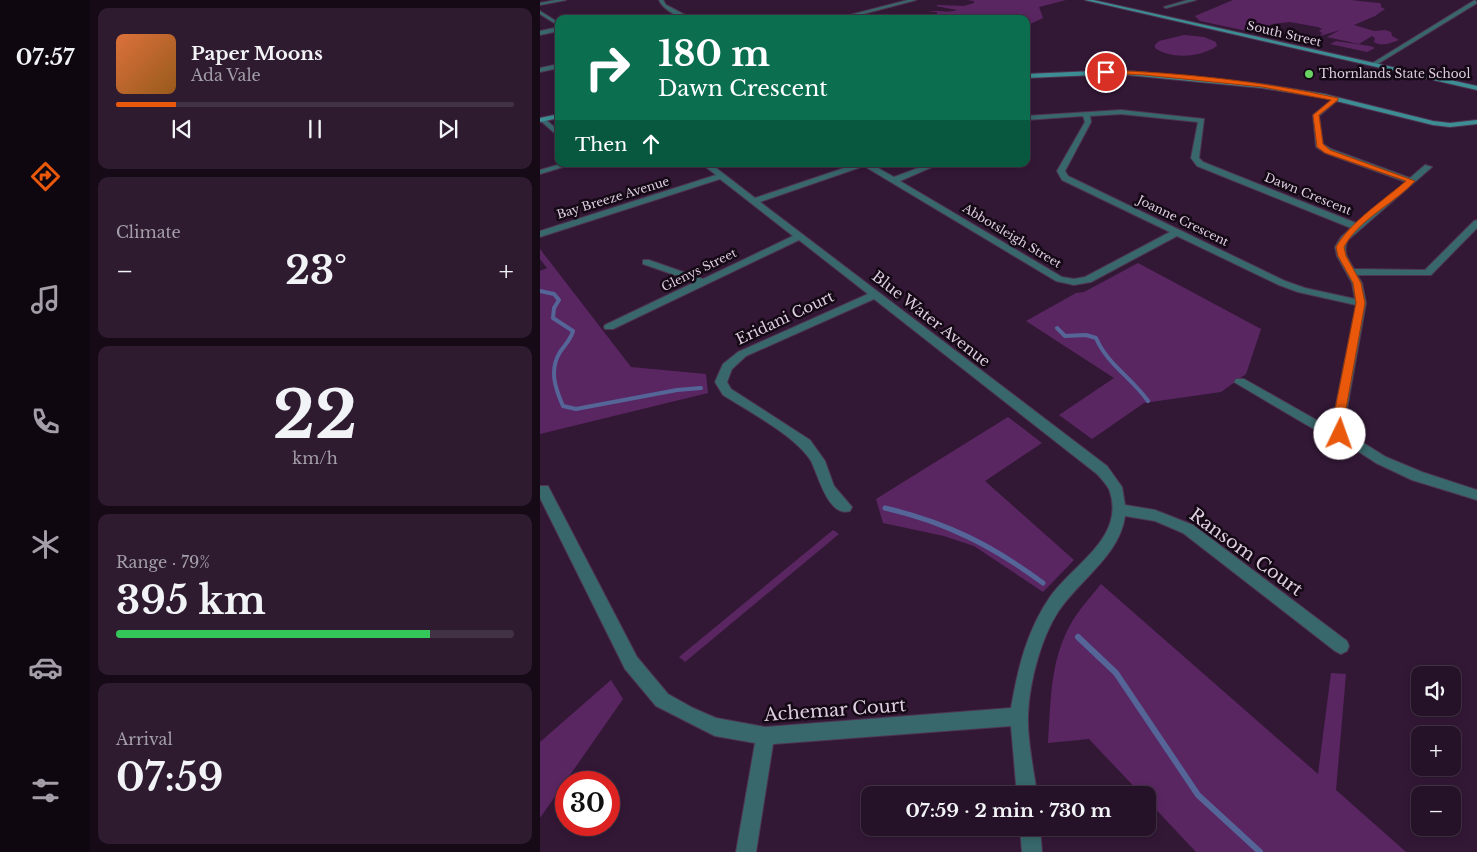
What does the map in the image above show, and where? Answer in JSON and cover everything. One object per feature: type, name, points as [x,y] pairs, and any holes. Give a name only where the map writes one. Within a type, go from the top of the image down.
[{"type":"street","points":[[540,4],[564,0]]},
{"type":"street","points":[[661,0],[664,6],[683,15]]},
{"type":"street","points":[[854,15],[914,0]]},
{"type":"street","name":"South Street","points":[[1087,0],[1100,1],[1477,88]]},
{"type":"street","points":[[1166,7],[1177,6],[1194,0]]},
{"type":"street","points":[[1374,64],[1477,1]]},
{"type":"street","points":[[540,12],[555,22]]},
{"type":"street","points":[[540,33],[555,30]]},
{"type":"street","points":[[540,70],[555,67]]},
{"type":"street","points":[[1030,76],[1094,72],[1144,73],[1262,86],[1336,99],[1433,123],[1450,125],[1477,122]]},
{"type":"street","points":[[1336,99],[1316,115],[1319,145],[1328,151],[1412,181]]},
{"type":"street","name":"Dawn Crescent","points":[[1086,113],[1122,112],[1202,120],[1195,158],[1200,164],[1357,227],[1344,239],[1340,247],[1357,283],[1360,303],[1339,420],[1340,434]]},
{"type":"street","points":[[1030,118],[1086,113]]},
{"type":"street","name":"Joanne Crescent","points":[[1086,113],[1088,122],[1061,171],[1064,178],[1282,282],[1302,290],[1360,303]]},
{"type":"street","points":[[542,120],[555,117]]},
{"type":"street","points":[[542,120],[555,131]]},
{"type":"street","points":[[540,172],[558,167]]},
{"type":"street","name":"Blue Water Avenue","points":[[710,167],[1102,470],[1114,487],[1119,510]]},
{"type":"street","points":[[754,201],[856,167]]},
{"type":"street","name":"Abbotsleigh Street","points":[[870,167],[1059,279],[1074,282],[1088,280],[1177,232]]},
{"type":"street","points":[[894,180],[927,167]]},
{"type":"street","points":[[1357,227],[1428,167]]},
{"type":"street","name":"Bay Breeze Avenue","points":[[540,234],[722,176]]},
{"type":"street","points":[[1351,272],[1428,273],[1477,223]]},
{"type":"street","name":"Glenys Street","points":[[609,327],[800,236]]},
{"type":"street","points":[[646,262],[703,282]]},
{"type":"street","name":"Eridani Court","points":[[845,507],[828,490],[818,461],[804,443],[727,392],[721,382],[727,367],[742,354],[875,295]]},
{"type":"street","points":[[1240,382],[1316,425],[1340,434],[1381,460],[1417,476],[1477,494]]},
{"type":"street","name":"Achemar Court","points":[[542,490],[631,663],[662,700],[687,714],[716,727],[765,736],[1019,716]]},
{"type":"street","points":[[1025,786],[1019,716],[1026,670],[1038,634],[1056,601],[1110,541],[1117,524],[1119,510]]},
{"type":"street","name":"Ransom Court","points":[[1119,510],[1144,512],[1168,519],[1188,529],[1341,646]]},
{"type":"street","points":[[746,852],[765,736]]},
{"type":"street","points":[[1031,836],[1032,852]]},
{"type":"shaded area","points":[[967,0],[1066,0],[1039,7],[1043,18],[1030,24],[1030,15],[914,15],[937,14],[937,12],[929,12],[936,11],[949,12],[957,10],[936,6],[964,6],[974,3],[974,1]]},
{"type":"shaded area","points":[[1233,0],[1350,0],[1379,3],[1385,9],[1375,16],[1354,25],[1374,31],[1385,30],[1391,32],[1392,36],[1399,40],[1380,44],[1374,42],[1375,38],[1372,36],[1359,44],[1327,37],[1340,30],[1320,36],[1322,33],[1319,31],[1322,29],[1318,27],[1290,22],[1272,24],[1263,29],[1247,31],[1200,21],[1195,16]]},
{"type":"shaded area","points":[[1184,35],[1204,37],[1216,42],[1217,46],[1203,53],[1186,56],[1162,52],[1155,48],[1159,41]]},
{"type":"shaded area","points":[[1336,41],[1375,48],[1367,52],[1330,44]]},
{"type":"shaded area","points":[[540,249],[631,367],[706,374],[708,393],[540,434],[540,271],[547,268],[540,259]]},
{"type":"shaded area","points":[[1138,263],[1261,329],[1246,374],[1221,392],[1144,403],[1092,439],[1059,415],[1114,378],[1026,321],[1076,293],[1084,292]]},
{"type":"shaded area","points":[[1008,417],[1042,443],[985,481],[1074,560],[1043,592],[974,546],[944,536],[883,523],[876,499]]},
{"type":"shaded area","points":[[833,530],[839,534],[685,662],[679,657]]},
{"type":"shaded area","points":[[1101,584],[1318,774],[1331,673],[1346,674],[1336,790],[1406,852],[1196,852],[1156,810],[1156,786],[1133,786],[1089,739],[1048,743],[1051,692],[1057,660],[1068,629],[1077,614]]},
{"type":"shaded area","points":[[611,680],[623,699],[573,771],[555,771],[555,796],[540,818],[540,742]]},
{"type":"waterway","points":[[540,291],[554,294],[559,300],[554,308],[553,318],[573,331],[560,352],[554,372],[554,379],[563,406],[576,409],[677,390],[701,388]]},
{"type":"waterway","points":[[1057,328],[1065,336],[1086,335],[1096,338],[1107,356],[1148,401]]},
{"type":"waterway","points":[[885,508],[928,520],[968,537],[1006,558],[1043,583]]},
{"type":"waterway","points":[[1078,637],[1116,673],[1198,795],[1260,852]]},
{"type":"place","name":"Thornlands State School","points":[[1309,74]]},
{"type":"route","points":[[1106,72],[1144,73],[1262,86],[1336,99],[1316,115],[1319,145],[1328,151],[1412,181],[1357,227],[1344,239],[1340,247],[1342,256],[1360,292],[1360,316],[1339,420],[1340,434]]}]
